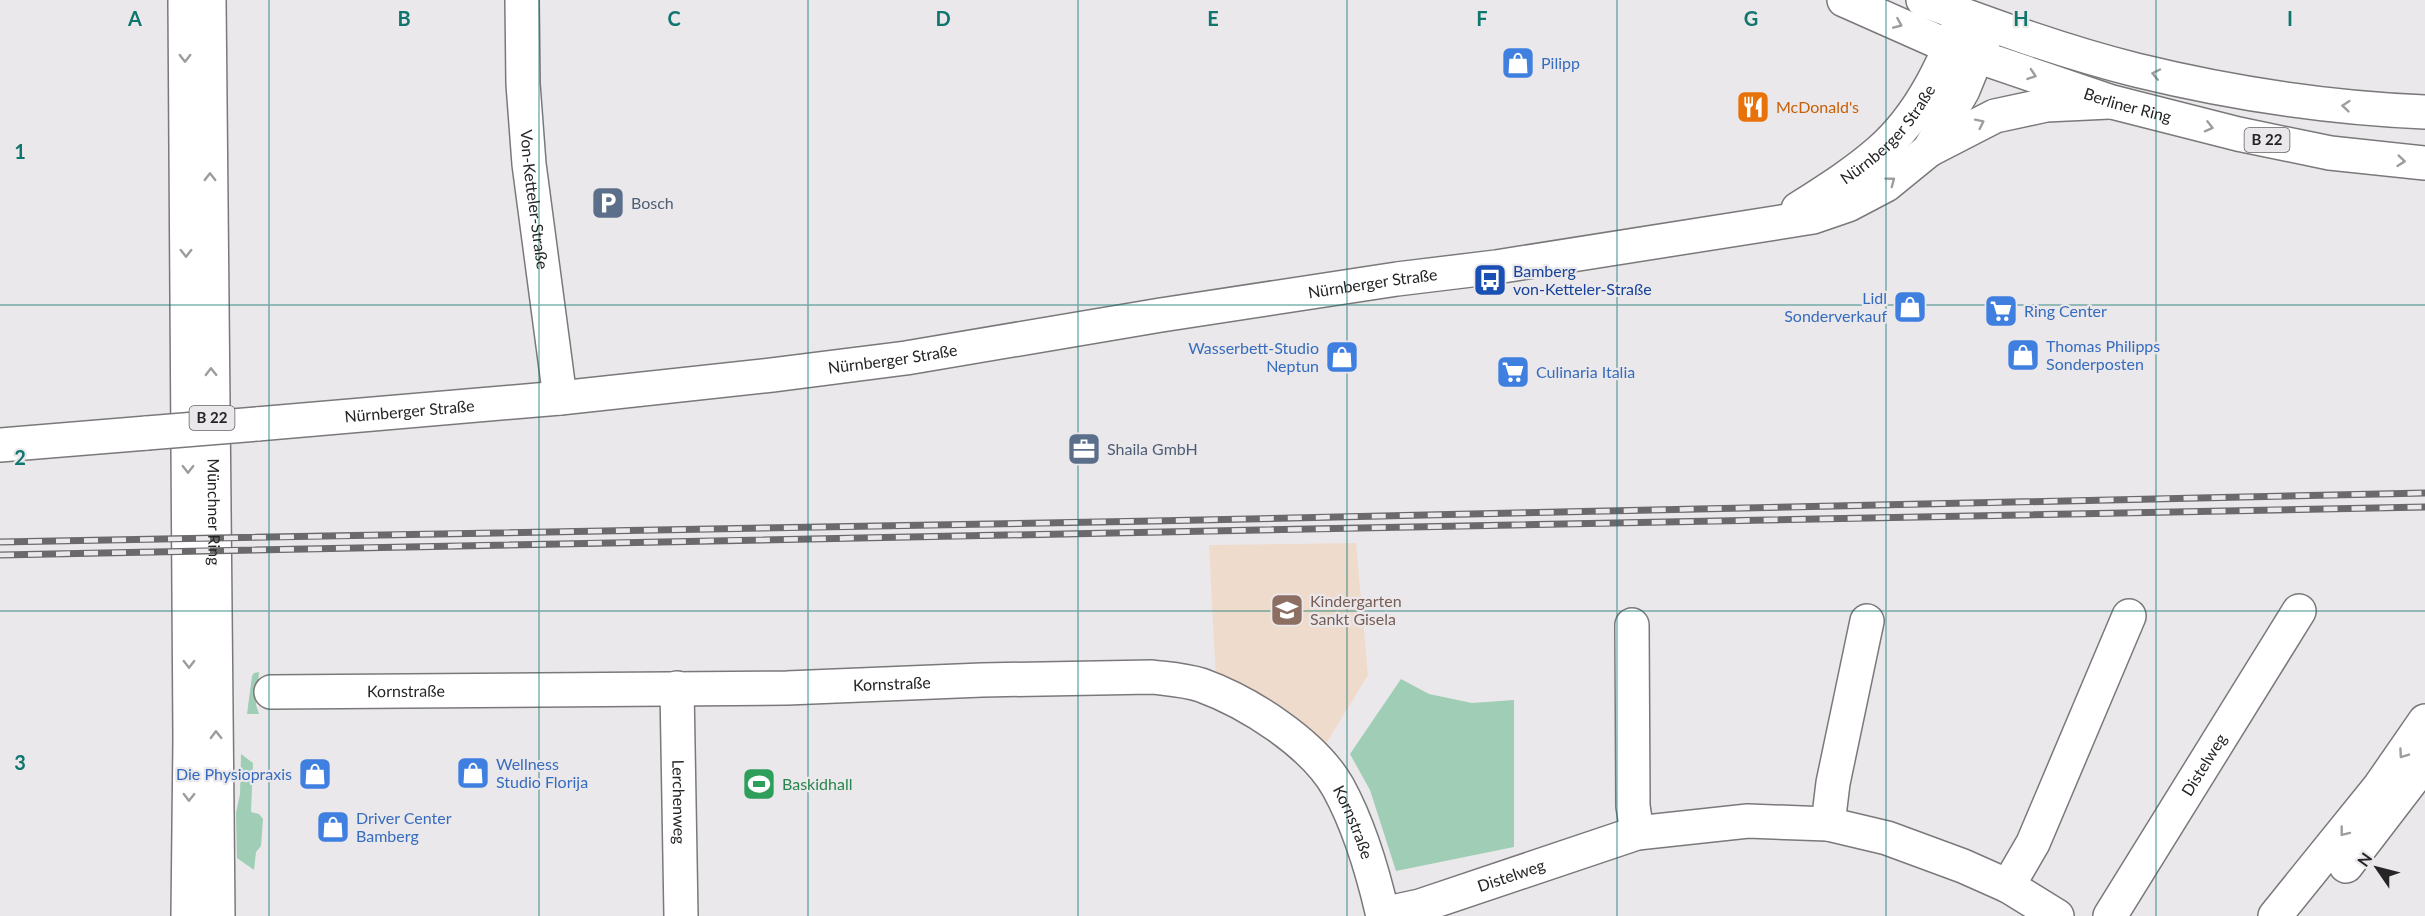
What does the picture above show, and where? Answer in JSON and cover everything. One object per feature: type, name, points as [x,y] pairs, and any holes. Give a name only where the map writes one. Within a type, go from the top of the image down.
[{"type":"street","name":"Münchner Ring","points":[[184,0],[190,728],[188,916]]},
{"type":"street","name":"Münchner Ring","points":[[209,0],[218,916]]},
{"type":"street","name":"Von-Ketteler-Straße","points":[[522,0],[523,84],[529,164],[560,398]]},
{"type":"street","name":"Berliner Ring","points":[[1844,0],[1964,51],[2112,102],[2238,134],[2330,153],[2425,163]]},
{"type":"street","points":[[1923,0],[1976,20],[2136,69],[2212,85],[2333,104],[2425,112]]},
{"type":"street","points":[[1964,51],[1976,20]]},
{"type":"street","name":"Nürnberger Straße","points":[[1778,221],[1835,185],[1881,150],[1913,113],[1935,79],[1964,51]]},
{"type":"street","name":"Nürnberger Straße","points":[[0,445],[560,398],[772,375],[906,358],[1161,315],[1397,279],[1496,267],[1813,217],[1848,205],[1886,185],[1929,150],[1963,90],[1964,51]]},
{"type":"street","points":[[1929,150],[1995,116],[2046,105],[2112,102]]},
{"type":"street","name":"Distelweg","points":[[2110,916],[2299,611]]},
{"type":"street","points":[[2008,886],[2033,843],[2129,616]]},
{"type":"street","points":[[1828,824],[1833,783],[1867,621]]},
{"type":"street","points":[[1632,625],[1633,806],[1637,833]]},
{"type":"street","name":"Kornstraße","points":[[271,692],[787,688],[982,680],[1152,677],[1199,684],[1246,706],[1291,736],[1312,755],[1331,778],[1356,828],[1372,872],[1383,915]]},
{"type":"street","name":"Lerchenweg","points":[[677,688],[681,916]]},
{"type":"street","points":[[2275,916],[2380,786],[2425,721]]},
{"type":"street","points":[[2305,916],[2399,800],[2425,763]]},
{"type":"street","name":"Distelweg","points":[[1383,915],[1420,906],[1637,833],[1739,821],[1828,824],[1858,830],[1919,849],[2008,886],[2057,916]]},
{"type":"shaded area","name":"Kindergarten Sankt Gisela","points":[[1356,543],[1368,675],[1324,747],[1216,679],[1209,545]]},
{"type":"green space","points":[[259,672],[256,705],[259,714],[247,714],[252,676]]},
{"type":"green space","points":[[1401,679],[1429,694],[1472,703],[1514,700],[1514,847],[1396,871],[1370,790],[1350,754]]},
{"type":"green space","points":[[241,754],[253,763],[251,812],[259,814],[263,819],[261,846],[256,852],[254,870],[237,858],[236,813],[240,794]]},
{"type":"railway","points":[[0,542],[1153,521],[2425,493]]},
{"type":"railway","points":[[0,555],[2425,507]]},
{"type":"place","name":"Pilipp","points":[[1518,63]]},
{"type":"place","name":"McDonald's","points":[[1753,107]]},
{"type":"place","name":"Bosch","points":[[608,203]]},
{"type":"place","name":"Bamberg von-Ketteler-Straße","points":[[1490,280]]},
{"type":"place","name":"Lidl Sonderverkauf","points":[[1910,307]]},
{"type":"place","name":"Ring Center","points":[[2001,311]]},
{"type":"place","name":"Thomas Philipps Sonderposten","points":[[2023,355]]},
{"type":"place","name":"Wasserbett-Studio Neptun","points":[[1342,357]]},
{"type":"place","name":"Culinaria Italia","points":[[1513,372]]},
{"type":"place","name":"Shaila GmbH","points":[[1084,449]]},
{"type":"place","name":"Kindergarten Sankt Gisela","points":[[1287,610]]},
{"type":"place","name":"Wellness Studio Florija","points":[[473,773]]},
{"type":"place","name":"Die Physiopraxis","points":[[315,774]]},
{"type":"place","name":"Baskidhall","points":[[759,784]]},
{"type":"place","name":"Driver Center Bamberg","points":[[333,827]]}]
